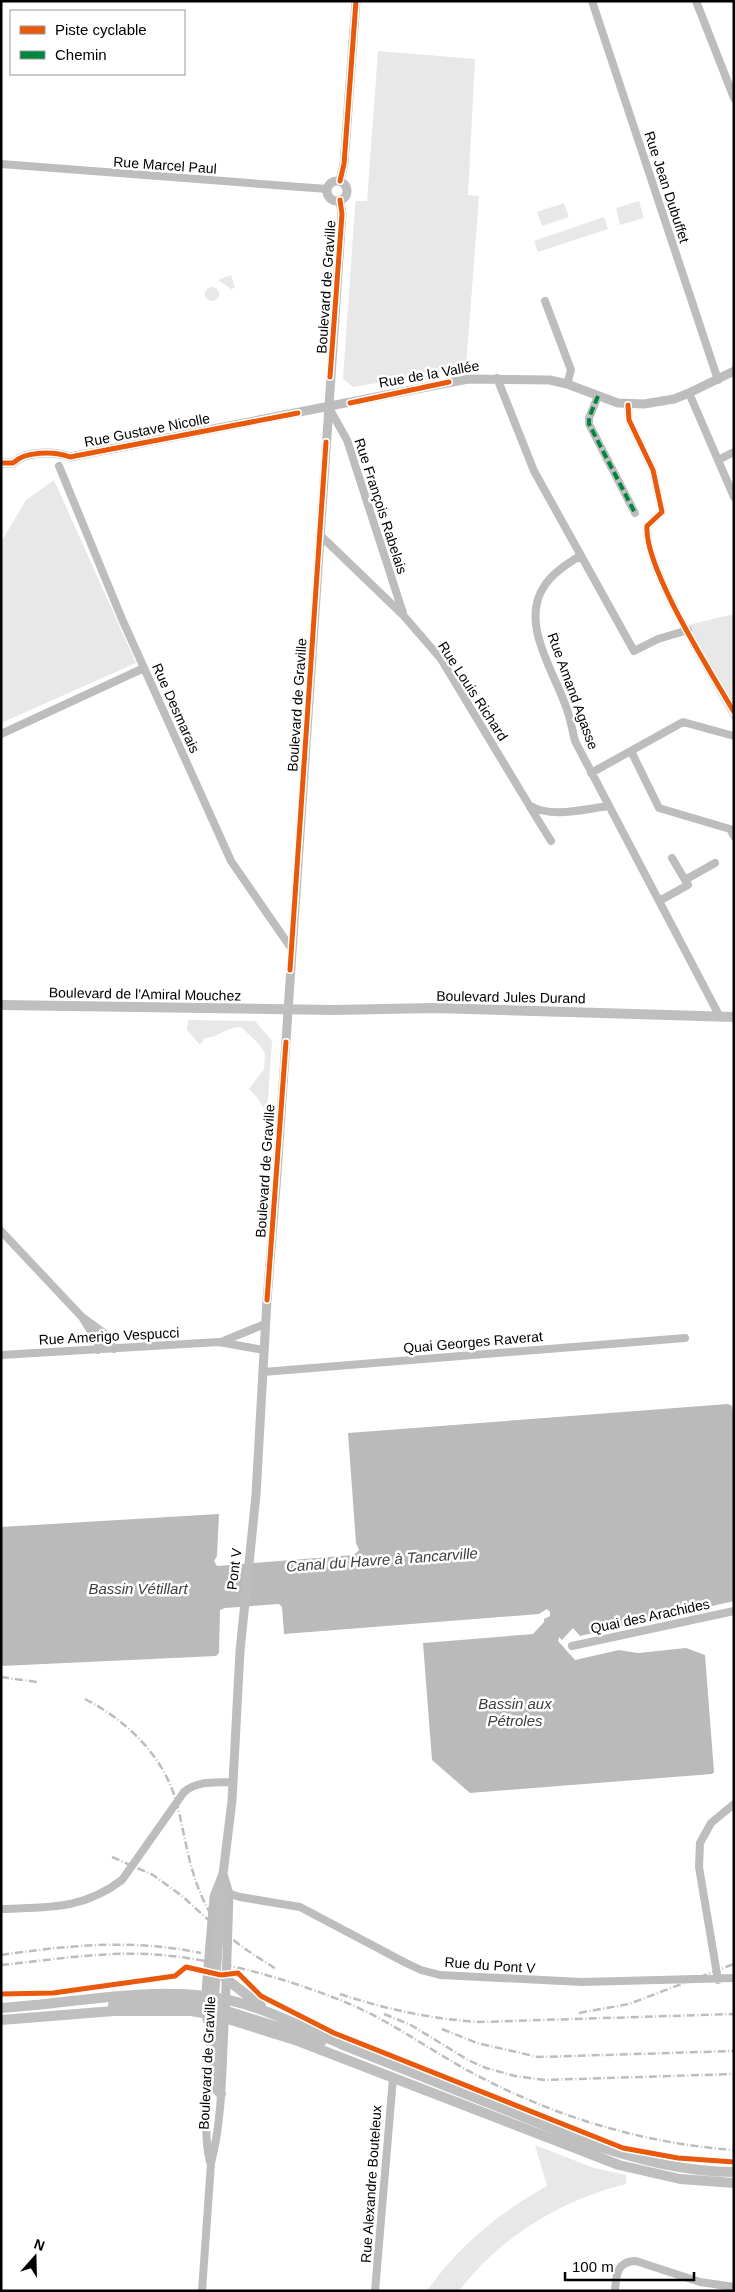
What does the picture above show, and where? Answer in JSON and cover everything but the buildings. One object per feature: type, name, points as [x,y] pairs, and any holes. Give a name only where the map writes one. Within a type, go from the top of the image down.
[{"type":"main road","name":"Boulevard de l'Amiral Mouchez","points":[[1,1005],[288,1009]]},
{"type":"main road","name":"Boulevard Jules Durand","points":[[288,1009],[436,1008],[734,1017]]},
{"type":"main road","points":[[217,1890],[221,1901],[215,2006],[218,2035],[214,2087],[220,2094]]},
{"type":"main road","points":[[225,1978],[270,2013],[594,2145],[636,2159],[714,2172],[734,2172]]},
{"type":"main road","points":[[1,2008],[41,2006],[127,1994],[270,2013]]},
{"type":"main road","points":[[215,2006],[298,2041],[586,2154],[634,2170],[680,2179],[734,2183]]},
{"type":"main road","points":[[1,2020],[114,2011],[215,2006],[307,2037],[340,2043]]},
{"type":"street","name":"Rue Jean Dubuffet","points":[[592,1],[718,380]]},
{"type":"street","points":[[696,1],[734,98]]},
{"type":"street","points":[[340,181],[344,164],[356,4]]},
{"type":"street","name":"Rue Marcel Paul","points":[[1,164],[327,189]]},
{"type":"street","points":[[340,181],[345,184],[347,190],[345,196],[340,200],[330,198],[327,189],[330,183],[340,181]]},
{"type":"street","name":"Boulevard de Graville","points":[[253,1532],[265,1324],[342,214],[340,200]]},
{"type":"street","points":[[545,301],[571,370],[568,384]]},
{"type":"street","name":"Rue de la Vallée","points":[[329,408],[432,385],[497,378],[536,378],[568,384],[628,405],[658,403],[690,393],[734,371]]},
{"type":"street","points":[[497,378],[534,471],[634,651],[658,639],[688,630]]},
{"type":"street","points":[[690,393],[734,497]]},
{"type":"street","points":[[598,396],[589,424],[635,513]]},
{"type":"street","points":[[628,405],[629,420],[653,470],[662,512],[648,526],[647,533],[653,560],[688,630],[734,712]]},
{"type":"street","name":"Rue Gustave Nicolle","points":[[1,463],[13,462],[20,456],[60,453],[73,456],[329,408]]},
{"type":"street","name":"Rue François Rabelais","points":[[329,408],[347,440],[403,615]]},
{"type":"street","points":[[718,460],[734,452]]},
{"type":"street","name":"Rue Desmarais","points":[[59,466],[144,668],[231,861],[292,948]]},
{"type":"street","name":"Rue Louis Richard","points":[[320,535],[403,615],[441,659],[551,841]]},
{"type":"street","name":"Rue Amand Agasse","points":[[580,556],[545,585],[539,598],[537,623],[542,651],[566,706],[574,741],[720,1017]]},
{"type":"street","points":[[1,734],[144,668]]},
{"type":"street","points":[[592,773],[683,722],[734,736]]},
{"type":"street","points":[[631,751],[659,808],[730,829],[734,836]]},
{"type":"street","points":[[529,805],[544,812],[609,806]]},
{"type":"street","points":[[659,901],[688,885],[672,858]]},
{"type":"street","points":[[685,880],[715,863]]},
{"type":"street","points":[[1,1231],[82,1317],[104,1333],[114,1349]]},
{"type":"street","points":[[82,1317],[99,1345],[98,1350]]},
{"type":"street","name":"Rue Amerigo Vespucci","points":[[219,1342],[265,1324]]},
{"type":"street","name":"Quai Georges Raverat","points":[[263,1372],[685,1338]]},
{"type":"street","name":"Rue Amerigo Vespucci","points":[[1,1355],[219,1342],[264,1350]]},
{"type":"street","name":"Pont V","points":[[243,1610],[253,1532]]},
{"type":"street","name":"Boulevard de Graville","points":[[217,1890],[223,1874],[233,1782],[243,1610]]},
{"type":"street","name":"Quai des Arachides","points":[[572,1646],[734,1612]]},
{"type":"street","points":[[1,1909],[64,1906],[89,1900],[108,1891],[122,1880],[134,1865],[184,1792],[191,1786],[198,1784],[233,1782]]},
{"type":"street","points":[[718,1980],[699,1867],[700,1843],[711,1823],[734,1804]]},
{"type":"street","name":"Boulevard de Graville","points":[[210,2164],[206,2145],[206,2126],[210,2033],[215,2006],[225,1978],[229,1894],[223,1874]]},
{"type":"street","name":"Rue du Pont V","points":[[217,1890],[229,1894],[300,1907],[406,1963],[421,1970],[440,1975],[582,1982],[662,1979],[718,1980],[734,1978]]},
{"type":"street","name":"Rue Alexandre Bouteleux","points":[[375,2291],[392,2078]]},
{"type":"street","name":"Boulevard de Graville","points":[[202,2291],[210,2164],[215,2146],[220,2094]]},
{"type":"street","points":[[615,2291],[616,2275],[620,2266],[628,2261],[636,2261],[700,2282],[734,2287]]},
{"type":"shaded area","points":[[378,51],[475,59],[468,195],[479,196],[466,368],[353,387],[343,379],[355,206],[356,201],[367,201]]},
{"type":"shaded area","points":[[639,201],[644,218],[620,225],[616,208]]},
{"type":"shaded area","points":[[564,203],[569,217],[542,226],[537,212]]},
{"type":"shaded area","points":[[604,217],[608,229],[538,252],[534,241]]},
{"type":"shaded area","points":[[231,275],[235,288],[231,289],[218,280]]},
{"type":"shaded area","points":[[209,287],[215,287],[219,294],[215,301],[209,301],[205,297],[205,291]]},
{"type":"shaded area","points":[[54,480],[136,663],[1,723],[1,542],[26,500]]},
{"type":"shaded area","points":[[734,614],[734,724],[680,627]]},
{"type":"shaded area","points":[[188,1020],[255,1021],[272,1041],[267,1113],[249,1089],[264,1069],[265,1054],[259,1044],[241,1027],[205,1038],[200,1045],[187,1030]]},
{"type":"shaded area","points":[[535,2145],[594,2168],[626,2175],[626,2184],[578,2200],[534,2223],[493,2254],[459,2291],[427,2291],[452,2259],[481,2231],[513,2207],[547,2186]]},
{"type":"water","points":[[728,1404],[732,1406],[734,1423],[734,1601],[580,1636],[573,1628],[562,1640],[559,1637],[558,1641],[575,1660],[619,1650],[638,1653],[686,1648],[705,1655],[714,1772],[712,1774],[470,1793],[432,1760],[423,1643],[533,1634],[544,1622],[544,1619],[550,1616],[550,1612],[547,1609],[539,1614],[284,1634],[282,1607],[279,1604],[225,1608],[220,1610],[219,1653],[216,1656],[1,1666],[1,1527],[219,1514],[217,1556],[214,1561],[217,1566],[354,1555],[359,1550],[356,1543],[348,1433]]},
{"type":"railway","points":[[1,1677],[37,1682]]},
{"type":"railway","points":[[85,1699],[131,1730],[155,1758],[165,1773],[172,1790],[194,1877],[212,1916],[232,1939],[276,1969]]},
{"type":"railway","points":[[112,1857],[153,1875],[182,1896],[214,1925]]},
{"type":"railway","points":[[1,1955],[52,1948],[101,1945],[151,1946],[201,1953]]},
{"type":"railway","points":[[1,1965],[93,1955],[148,1954],[221,1964],[270,1976],[317,1991],[356,2007],[388,2023],[465,2069],[529,2100],[562,2113],[595,2124],[664,2141],[734,2150]]},
{"type":"railway","points":[[579,2013],[629,2004],[734,1964]]},
{"type":"railway","points":[[340,1994],[408,2013],[479,2022],[734,2014]]},
{"type":"railway","points":[[384,2014],[411,2025],[468,2060],[486,2068],[515,2076],[545,2080],[734,2074]]},
{"type":"railway","points":[[442,2029],[477,2043],[538,2057],[734,2051]]},
{"type":"marked path","points":[[598,396],[589,418],[589,424],[635,513]]},
{"type":"cycle path","points":[[340,181],[344,164],[356,1]]},
{"type":"cycle path","points":[[330,377],[342,214],[340,200]]},
{"type":"cycle path","points":[[350,403],[449,382]]},
{"type":"cycle path","points":[[628,405],[629,420],[653,470],[662,512],[647,526],[649,544],[656,567],[681,620],[734,712]]},
{"type":"cycle path","points":[[1,463],[13,463],[25,456],[40,453],[70,457],[298,413]]},
{"type":"cycle path","points":[[290,970],[326,442]]},
{"type":"cycle path","points":[[267,1300],[286,1042]]},
{"type":"cycle path","points":[[1,1994],[53,1993],[175,1976],[186,1967],[221,1975],[238,1973],[261,1996],[334,2033],[623,2148],[678,2158],[734,2162]]},
{"type":"water label","name":"Canal du Havre à Tancarville","points":[[382,1560]]},
{"type":"water label","name":"Bassin Vétillart","points":[[138,1589]]},
{"type":"water label","name":"Bassin aux Pétroles","points":[[515,1712]]}]
